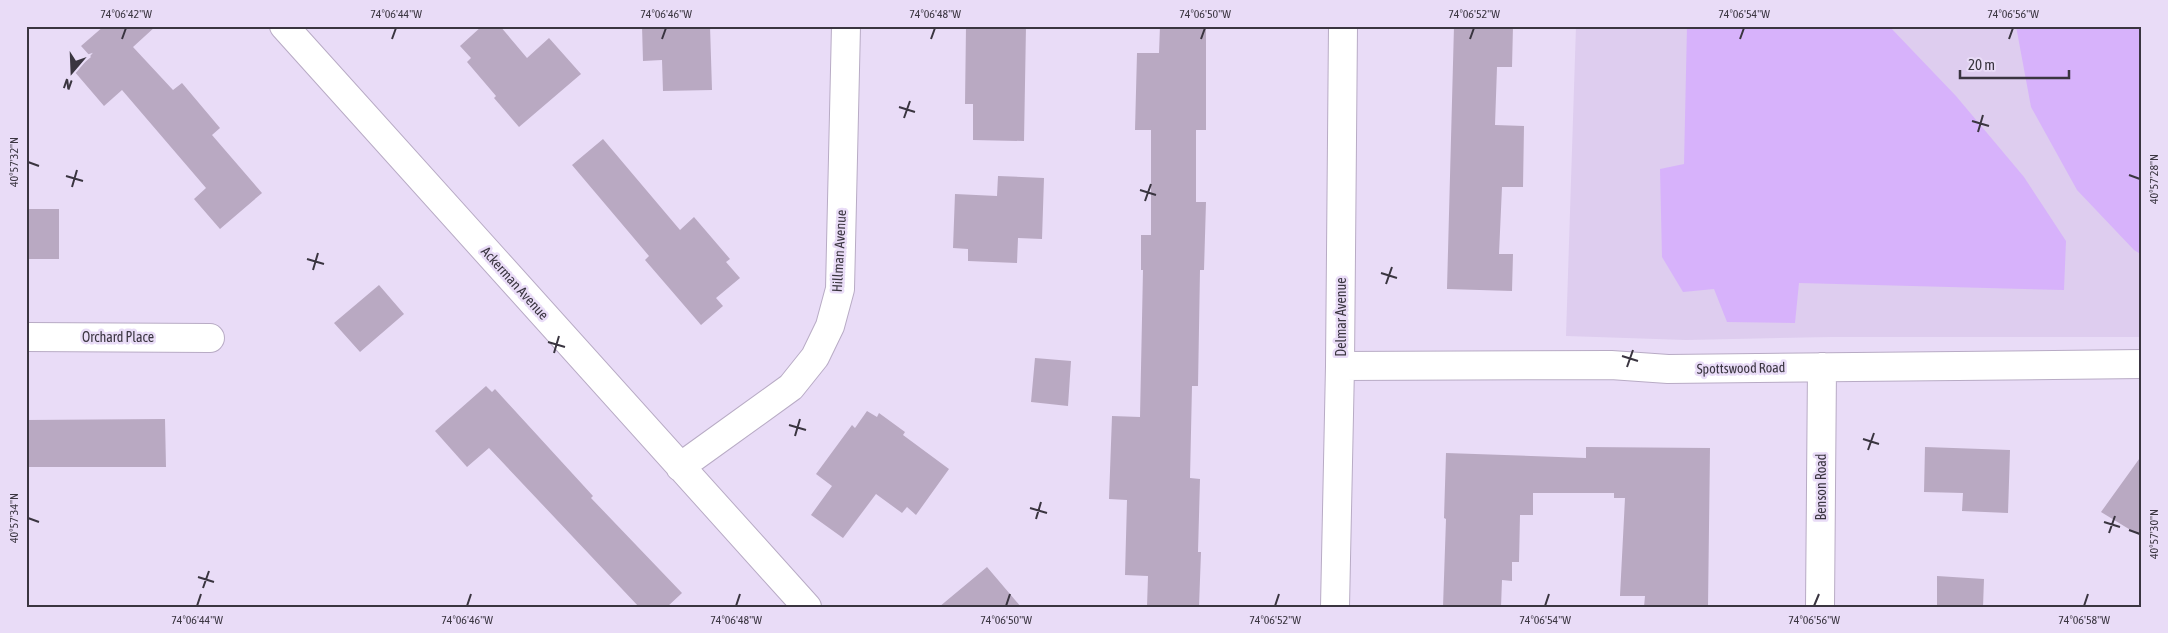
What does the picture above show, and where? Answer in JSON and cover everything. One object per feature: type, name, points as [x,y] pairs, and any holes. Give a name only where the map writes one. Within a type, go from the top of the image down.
[{"type":"street","name":"Ackerman Avenue","points":[[284,26],[807,607]]},
{"type":"street","name":"Hillman Avenue","points":[[680,466],[791,387],[815,358],[830,326],[840,288],[846,26]]},
{"type":"street","name":"Delmar Avenue","points":[[1335,607],[1340,366],[1343,26]]},
{"type":"street","name":"Orchard Place","points":[[26,337],[210,338]]},
{"type":"street","name":"Spottswood Road","points":[[1340,366],[1611,365],[1668,369],[2142,364]]},
{"type":"street","name":"Benson Road","points":[[1820,607],[1822,368]]},
{"type":"shaded area","points":[[1576,26],[2142,26],[2142,337],[1831,337],[1686,340],[1566,336]]},
{"type":"shaded area","points":[[1687,26],[1889,26],[1956,96],[2024,177],[2066,241],[2064,290],[1799,283],[1795,323],[1727,322],[1714,289],[1683,292],[1662,257],[1660,169],[1684,164]]},
{"type":"shaded area","points":[[2016,26],[2142,26],[2142,255],[2134,250],[2077,190],[2031,107]]},
{"type":"building","points":[[104,26],[156,26],[133,47],[173,90],[182,83],[220,128],[212,135],[262,193],[220,229],[194,199],[206,188],[122,90],[104,106],[74,71],[91,57],[81,46]]},
{"type":"building","points":[[482,26],[500,26],[527,58],[549,38],[581,74],[519,127],[467,62],[471,58],[460,46]]},
{"type":"building","points":[[642,26],[710,26],[712,90],[663,91],[662,60],[643,61]]},
{"type":"building","points":[[966,26],[1026,26],[1024,141],[973,140],[973,104],[965,104]]},
{"type":"building","points":[[1160,26],[1206,26],[1206,130],[1196,130],[1196,202],[1206,202],[1204,270],[1200,270],[1198,386],[1192,386],[1190,478],[1200,479],[1198,552],[1201,552],[1199,607],[1147,607],[1148,576],[1125,575],[1127,500],[1109,499],[1112,416],[1140,417],[1143,270],[1141,270],[1141,235],[1151,235],[1151,130],[1135,130],[1137,53],[1159,53]]},
{"type":"building","points":[[1454,26],[1513,26],[1512,67],[1497,67],[1495,125],[1524,126],[1523,187],[1502,187],[1499,254],[1513,254],[1512,291],[1447,289]]},
{"type":"building","points":[[603,139],[680,230],[694,217],[730,259],[726,262],[740,278],[716,298],[723,306],[701,325],[645,260],[649,256],[572,165]]},
{"type":"building","points":[[998,176],[1044,178],[1042,239],[1018,238],[1017,263],[968,261],[968,249],[953,248],[955,194],[997,196]]},
{"type":"building","points":[[26,209],[59,209],[59,259],[26,259]]},
{"type":"building","points":[[379,285],[404,314],[360,352],[334,323]]},
{"type":"building","points":[[1035,358],[1071,361],[1068,406],[1031,402]]},
{"type":"building","points":[[486,386],[492,392],[495,389],[593,496],[591,498],[682,593],[667,607],[639,607],[489,448],[467,467],[435,431]]},
{"type":"building","points":[[867,411],[877,417],[879,413],[905,432],[903,435],[949,469],[916,515],[907,507],[902,513],[876,494],[843,538],[811,515],[832,486],[816,474],[852,425],[855,428]]},
{"type":"building","points":[[165,419],[166,467],[26,467],[26,420]]},
{"type":"building","points":[[1586,447],[1710,448],[1708,607],[1644,607],[1645,596],[1620,596],[1625,498],[1614,498],[1614,493],[1533,493],[1533,515],[1520,515],[1519,562],[1512,562],[1512,581],[1502,580],[1501,607],[1443,607],[1446,453],[1586,458]]},
{"type":"building","points":[[1925,447],[2010,450],[2008,513],[1962,511],[1963,493],[1924,492]]},
{"type":"building","points":[[2142,455],[2142,537],[2101,512]]},
{"type":"building","points":[[987,567],[1021,607],[939,607]]},
{"type":"building","points":[[1937,576],[1984,579],[1983,607],[1937,607]]}]
